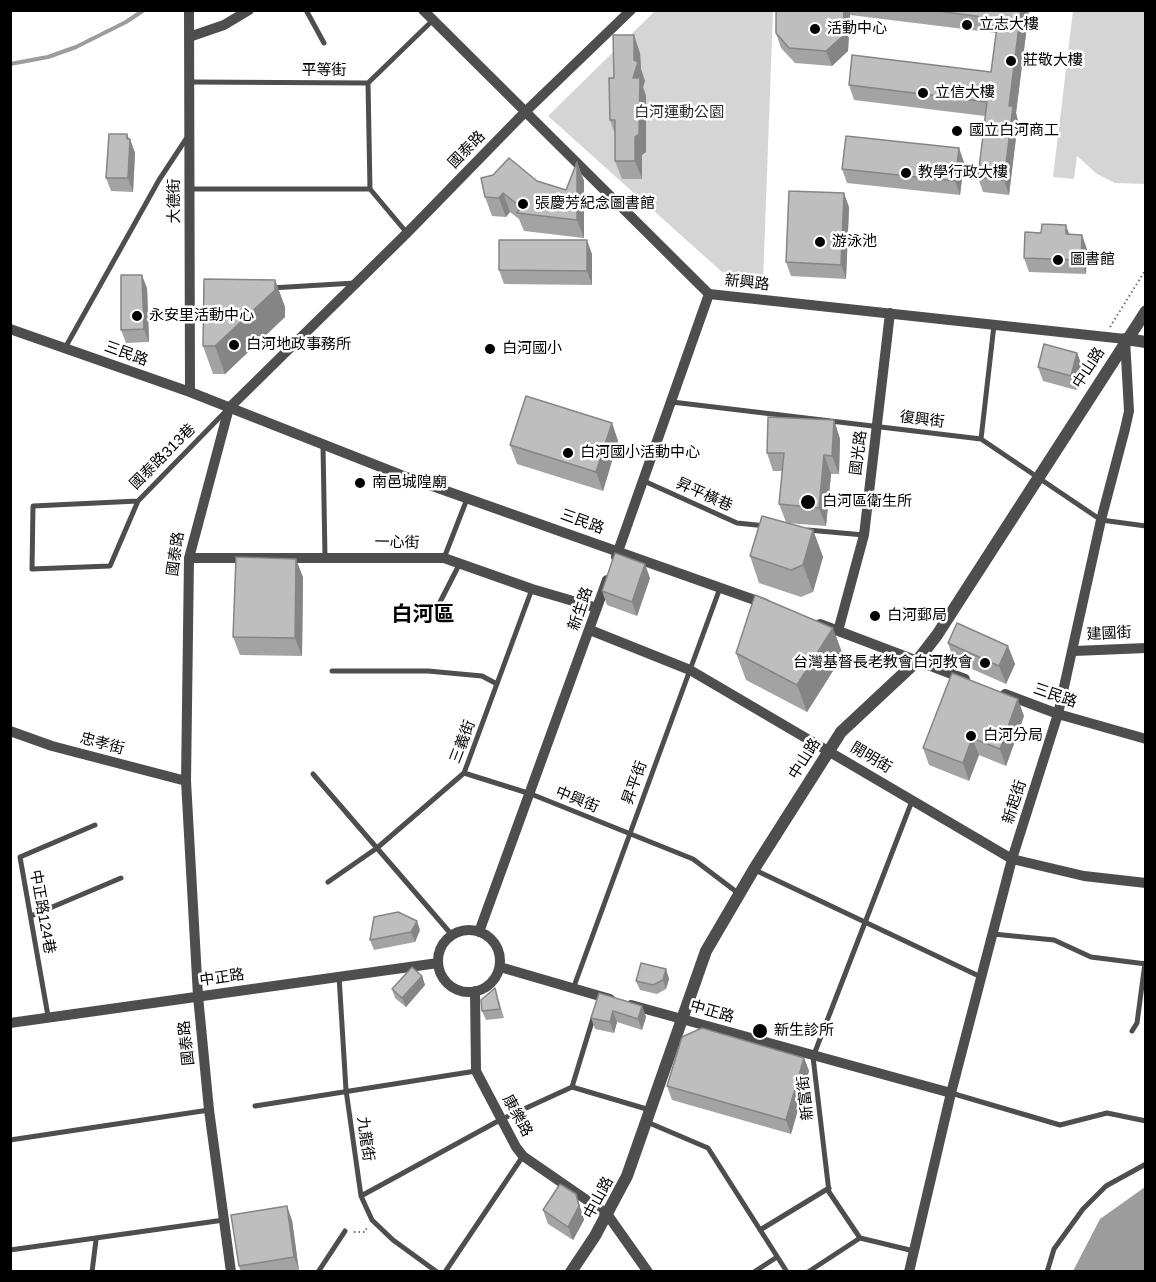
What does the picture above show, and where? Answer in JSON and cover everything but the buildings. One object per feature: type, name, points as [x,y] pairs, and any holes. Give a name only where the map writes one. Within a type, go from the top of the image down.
[{"type":"street","name":"大德街","points":[[189,10],[190,392]]},
{"type":"street","points":[[189,37],[224,25],[249,10]]},
{"type":"street","name":"新興路","points":[[423,10],[709,294],[890,312],[1146,342]]},
{"type":"street","name":"國泰路","points":[[231,1272],[209,1110],[198,996],[186,782],[189,558],[229,408],[407,233],[525,112],[631,10]]},
{"type":"street","name":"新生路","points":[[479,932],[644,481],[709,294]]},
{"type":"street","name":"中山路","points":[[571,1272],[607,1214],[627,1176],[706,951],[754,869],[828,749],[853,719],[917,661],[937,635],[1125,339],[1146,311]]},
{"type":"street","name":"國光路","points":[[838,630],[864,536],[890,312]]},
{"type":"street","name":"三民路","points":[[10,329],[190,392],[323,446],[774,607]]},
{"type":"street","name":"新起街","points":[[909,1272],[951,1094],[1012,860],[1058,714],[1074,651],[1101,520],[1129,411],[1125,339]]},
{"type":"street","name":"一心街","points":[[189,558],[444,558],[532,589],[597,608]]},
{"type":"street","points":[[806,619],[971,681]]},
{"type":"street","name":"開明街","points":[[590,630],[690,670],[828,749],[1012,860],[1084,876],[1146,882]]},
{"type":"street","name":"建國街","points":[[1074,651],[1146,648]]},
{"type":"street","name":"三民路","points":[[993,690],[1058,714],[1146,739]]},
{"type":"street","name":"忠孝街","points":[[10,731],[52,746],[186,782]]},
{"type":"street","points":[[460,932],[479,932],[494,942],[498,949],[500,967],[491,983],[475,991],[458,990],[450,985],[440,971],[438,963],[442,947],[452,935],[460,932]]},
{"type":"street","name":"中正路","points":[[10,1023],[438,963]]},
{"type":"street","name":"中正路","points":[[500,967],[951,1094]]},
{"type":"street","name":"康樂路","points":[[475,991],[476,1071],[500,1120],[523,1156],[607,1214],[648,1272]]},
{"type":"lane","points":[[306,10],[324,43]]},
{"type":"lane","name":"平等街","points":[[190,82],[368,83],[433,20]]},
{"type":"lane","points":[[368,83],[370,189],[407,233]]},
{"type":"lane","points":[[65,348],[159,180],[190,133]]},
{"type":"lane","points":[[190,189],[370,189]]},
{"type":"lane","points":[[263,288],[357,283]]},
{"type":"lane","points":[[981,439],[994,325]]},
{"type":"lane","name":"復興街","points":[[672,402],[981,439],[1101,520],[1146,526]]},
{"type":"lane","name":"國泰路313巷","points":[[138,501],[33,506],[33,569],[110,566],[138,501],[229,408]]},
{"type":"lane","points":[[323,446],[325,557]]},
{"type":"lane","name":"昇平橫巷","points":[[644,481],[737,523],[771,526]]},
{"type":"lane","points":[[444,558],[468,497]]},
{"type":"lane","points":[[806,530],[864,536]]},
{"type":"lane","points":[[439,604],[460,563]]},
{"type":"lane","name":"昇平街","points":[[573,989],[721,587]]},
{"type":"lane","name":"三義街","points":[[328,882],[377,848],[464,773],[532,589]]},
{"type":"lane","points":[[332,671],[428,671],[482,676],[497,684]]},
{"type":"lane","name":"中興街","points":[[464,773],[531,794],[693,859],[740,894]]},
{"type":"lane","points":[[313,774],[452,935]]},
{"type":"lane","name":"新富街","points":[[860,1238],[829,1188],[813,1057],[913,800]]},
{"type":"lane","name":"中正路124巷","points":[[48,1016],[20,857],[95,825]]},
{"type":"lane","points":[[754,869],[981,977]]},
{"type":"lane","points":[[31,916],[121,878]]},
{"type":"lane","points":[[993,934],[1054,940],[1091,957],[1145,963],[1137,1023],[1132,1031]]},
{"type":"lane","name":"九龍街","points":[[339,976],[346,1090],[361,1196],[372,1220],[393,1240],[437,1272]]},
{"type":"lane","points":[[572,1087],[600,996]]},
{"type":"lane","points":[[255,1106],[476,1071]]},
{"type":"lane","points":[[361,1196],[500,1120],[572,1087],[648,1116],[708,1148],[787,1272]]},
{"type":"lane","points":[[951,1094],[1060,1125],[1107,1113],[1146,1121]]},
{"type":"lane","points":[[10,1140],[209,1110]]},
{"type":"lane","points":[[445,1272],[523,1156]]},
{"type":"lane","points":[[1047,1272],[1054,1249],[1083,1209],[1106,1186],[1146,1164]]},
{"type":"lane","points":[[760,1230],[829,1188]]},
{"type":"lane","points":[[10,1250],[96,1240],[224,1220]]},
{"type":"lane","points":[[318,1272],[345,1232]]},
{"type":"lane","points":[[808,1272],[860,1238],[914,1251]]},
{"type":"lane","points":[[92,1272],[96,1240]]},
{"type":"lane","points":[[754,1272],[777,1257]]},
{"type":"path","points":[[1103,337],[1146,269]]},
{"type":"path","points":[[345,1232],[365,1232],[372,1220]]},
{"type":"green space","name":"白河運動公園","points":[[655,11],[773,11],[763,282],[722,272],[548,116]]},
{"type":"green space","points":[[1073,11],[1145,11],[1145,184],[1115,183],[1097,174],[1077,156],[1074,179],[1053,177]]},
{"type":"shaded area","points":[[1145,1187],[1145,1271],[1073,1271],[1100,1219]]},
{"type":"waterway","points":[[10,64],[48,57],[76,47],[126,22],[144,10]]},
{"type":"place","name":"立志大樓","points":[[967,25]]},
{"type":"place","name":"活動中心","points":[[815,29]]},
{"type":"place","name":"莊敬大樓","points":[[1011,61]]},
{"type":"place","name":"立信大樓","points":[[923,93]]},
{"type":"place","name":"國立白河商工","points":[[957,131]]},
{"type":"place","name":"教學行政大樓","points":[[906,173]]},
{"type":"place","name":"張慶芳紀念圖書館","points":[[523,204]]},
{"type":"place","name":"游泳池","points":[[820,242]]},
{"type":"place","name":"圖書館","points":[[1058,260]]},
{"type":"place","name":"永安里活動中心","points":[[137,316]]},
{"type":"place","name":"白河地政事務所","points":[[234,345]]},
{"type":"place","name":"白河國小","points":[[490,349]]},
{"type":"place","name":"白河國小活動中心","points":[[568,453]]},
{"type":"place","name":"南邑城隍廟","points":[[360,483]]},
{"type":"place","name":"白河區衛生所","points":[[808,502]]},
{"type":"place","name":"白河郵局","points":[[875,616]]},
{"type":"place","name":"台灣基督長老教會白河教會","points":[[985,663]]},
{"type":"place","name":"白河分局","points":[[971,736]]},
{"type":"place","name":"新生診所","points":[[760,1031]]},
{"type":"district","name":"白河區","points":[[423,615]]}]
